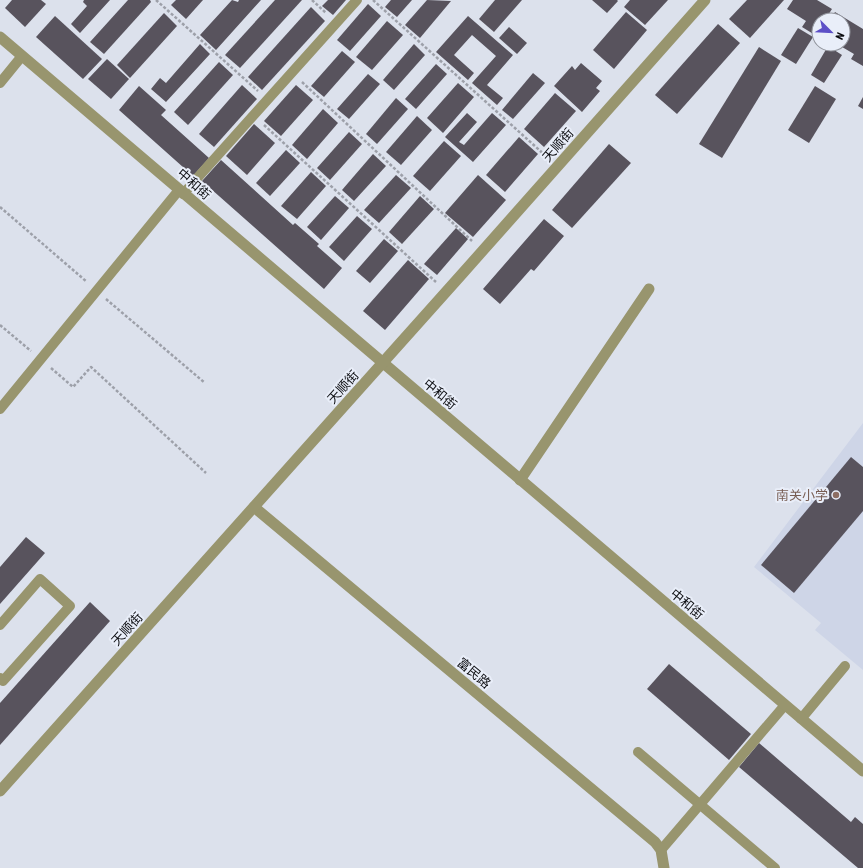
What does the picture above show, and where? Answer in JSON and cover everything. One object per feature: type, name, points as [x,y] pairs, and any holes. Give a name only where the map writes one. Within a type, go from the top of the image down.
[{"type":"street","name":"天顺街","points":[[0,791],[447,292],[705,0]]},
{"type":"street","name":"中和街","points":[[0,37],[863,771]]},
{"type":"street","points":[[520,480],[649,289]]},
{"type":"street","name":"富民路","points":[[254,507],[655,842],[661,850]]},
{"type":"street","points":[[661,850],[664,868]]},
{"type":"lane","points":[[0,409],[181,192],[254,115],[357,0]]},
{"type":"lane","points":[[0,83],[22,56]]},
{"type":"lane","points":[[0,625],[40,579],[70,606],[3,681],[0,678]]},
{"type":"lane","points":[[801,719],[844,666]]},
{"type":"lane","points":[[661,850],[785,705]]},
{"type":"lane","points":[[638,752],[775,868]]},
{"type":"path","points":[[156,0],[267,100]]},
{"type":"path","points":[[312,0],[337,23]]},
{"type":"path","points":[[373,0],[558,166]]},
{"type":"path","points":[[292,73],[483,251]]},
{"type":"path","points":[[254,115],[447,292]]},
{"type":"path","points":[[0,325],[73,387],[91,367],[206,473]]},
{"type":"shaded area","name":"南关小学","points":[[863,423],[863,670],[815,630],[821,623],[754,567]]},
{"type":"building","points":[[12,0],[41,0],[46,4],[25,27],[5,8]]},
{"type":"building","points":[[84,0],[110,0],[80,33],[71,24],[87,6],[83,2]]},
{"type":"building","points":[[128,0],[150,0],[151,2],[104,54],[90,42]]},
{"type":"building","points":[[176,0],[203,0],[186,19],[171,5]]},
{"type":"building","points":[[232,0],[238,2],[239,0],[261,0],[216,50],[200,35]]},
{"type":"building","points":[[275,0],[302,0],[240,68],[225,55]]},
{"type":"building","points":[[328,0],[346,0],[333,15],[322,6]]},
{"type":"building","points":[[391,0],[412,0],[397,17],[385,7]]},
{"type":"building","points":[[427,0],[451,1],[420,38],[405,25]]},
{"type":"building","points":[[495,0],[522,0],[494,32],[479,19]]},
{"type":"building","points":[[592,0],[617,0],[618,1],[607,13]]},
{"type":"building","points":[[630,0],[668,0],[645,25],[624,7]]},
{"type":"building","points":[[747,0],[784,0],[750,38],[729,19]]},
{"type":"building","points":[[793,0],[817,0],[832,9],[830,12],[811,12],[811,33],[802,27],[806,21],[787,9]]},
{"type":"building","points":[[368,4],[381,16],[350,51],[337,40]]},
{"type":"building","points":[[311,7],[325,21],[262,90],[248,77]]},
{"type":"building","points":[[626,12],[647,30],[614,69],[593,50]]},
{"type":"building","points":[[164,13],[177,26],[130,78],[117,65]]},
{"type":"building","points":[[55,16],[102,59],[83,79],[36,37]]},
{"type":"building","points":[[468,16],[513,55],[487,85],[503,98],[497,105],[472,83],[496,56],[472,35],[454,55],[474,73],[468,80],[436,52]]},
{"type":"building","points":[[387,21],[403,35],[372,70],[356,57]]},
{"type":"building","points":[[851,22],[863,29],[863,66],[851,59],[854,54],[851,52]]},
{"type":"building","points":[[718,24],[740,43],[677,114],[655,95]]},
{"type":"building","points":[[509,27],[527,43],[517,54],[499,38]]},
{"type":"building","points":[[798,28],[811,36],[811,40],[796,64],[781,55]]},
{"type":"building","points":[[200,44],[210,54],[166,102],[151,89],[160,78],[166,83]]},
{"type":"building","points":[[414,44],[425,55],[394,90],[383,80]]},
{"type":"building","points":[[759,47],[781,61],[722,158],[699,144]]},
{"type":"building","points":[[342,51],[355,62],[324,97],[311,86]]},
{"type":"building","points":[[824,52],[837,52],[842,55],[824,83],[811,75]]},
{"type":"building","points":[[107,59],[129,79],[111,99],[88,79]]},
{"type":"building","points":[[219,62],[233,75],[188,125],[174,112]]},
{"type":"building","points":[[581,63],[602,81],[596,88],[600,91],[582,112],[554,86],[572,66],[575,70]]},
{"type":"building","points":[[436,64],[447,74],[416,109],[405,99]]},
{"type":"building","points":[[533,73],[545,83],[513,119],[502,110]]},
{"type":"building","points":[[368,74],[380,84],[349,119],[337,109]]},
{"type":"building","points":[[458,83],[474,97],[443,133],[427,118]]},
{"type":"building","points":[[242,85],[257,99],[214,147],[199,134]]},
{"type":"building","points":[[296,85],[313,100],[281,136],[264,121]]},
{"type":"building","points":[[139,86],[166,110],[161,115],[209,158],[193,176],[119,110]]},
{"type":"building","points":[[815,86],[836,99],[809,143],[788,130]]},
{"type":"building","points":[[555,93],[576,111],[544,147],[524,129]]},
{"type":"building","points":[[863,97],[863,109],[858,106]]},
{"type":"building","points":[[396,98],[408,109],[377,144],[366,134]]},
{"type":"building","points":[[323,109],[338,123],[307,159],[292,145]]},
{"type":"building","points":[[467,113],[477,122],[459,142],[464,145],[492,113],[506,125],[473,162],[445,137]]},
{"type":"building","points":[[417,116],[432,130],[401,165],[386,152]]},
{"type":"building","points":[[254,124],[275,143],[247,175],[226,156]]},
{"type":"building","points":[[349,132],[362,144],[330,180],[317,168]]},
{"type":"building","points":[[519,137],[538,154],[505,192],[486,175]]},
{"type":"building","points":[[444,141],[461,156],[430,191],[413,176]]},
{"type":"building","points":[[609,144],[631,163],[572,228],[552,210]]},
{"type":"building","points":[[286,150],[300,163],[270,196],[256,183]]},
{"type":"building","points":[[373,154],[386,166],[354,201],[342,190]]},
{"type":"building","points":[[221,160],[293,225],[295,223],[319,244],[317,246],[342,268],[324,289],[202,181]]},
{"type":"building","points":[[311,172],[326,186],[297,219],[281,206]]},
{"type":"building","points":[[396,175],[411,188],[379,223],[364,210]]},
{"type":"building","points":[[478,175],[506,200],[473,237],[445,213]]},
{"type":"building","points":[[335,196],[349,208],[321,240],[307,227]]},
{"type":"building","points":[[420,196],[434,209],[402,244],[389,232]]},
{"type":"building","points":[[357,216],[372,229],[344,261],[329,247]]},
{"type":"building","points":[[544,219],[564,236],[534,271],[531,269],[500,304],[483,289]]},
{"type":"building","points":[[456,228],[468,239],[437,275],[424,264]]},
{"type":"building","points":[[384,239],[398,251],[370,283],[356,271]]},
{"type":"building","points":[[408,260],[429,279],[385,330],[363,311]]},
{"type":"building","points":[[851,457],[863,467],[863,511],[794,593],[761,565]]},
{"type":"building","points":[[26,537],[45,553],[0,604],[0,567]]},
{"type":"building","points":[[90,602],[110,621],[0,745],[0,703]]},
{"type":"building","points":[[669,664],[751,734],[729,760],[647,689]]},
{"type":"building","points":[[759,743],[851,822],[855,817],[863,824],[863,868],[858,868],[739,767]]},
{"type":"place","name":"南关小学","points":[[836,495]]}]
